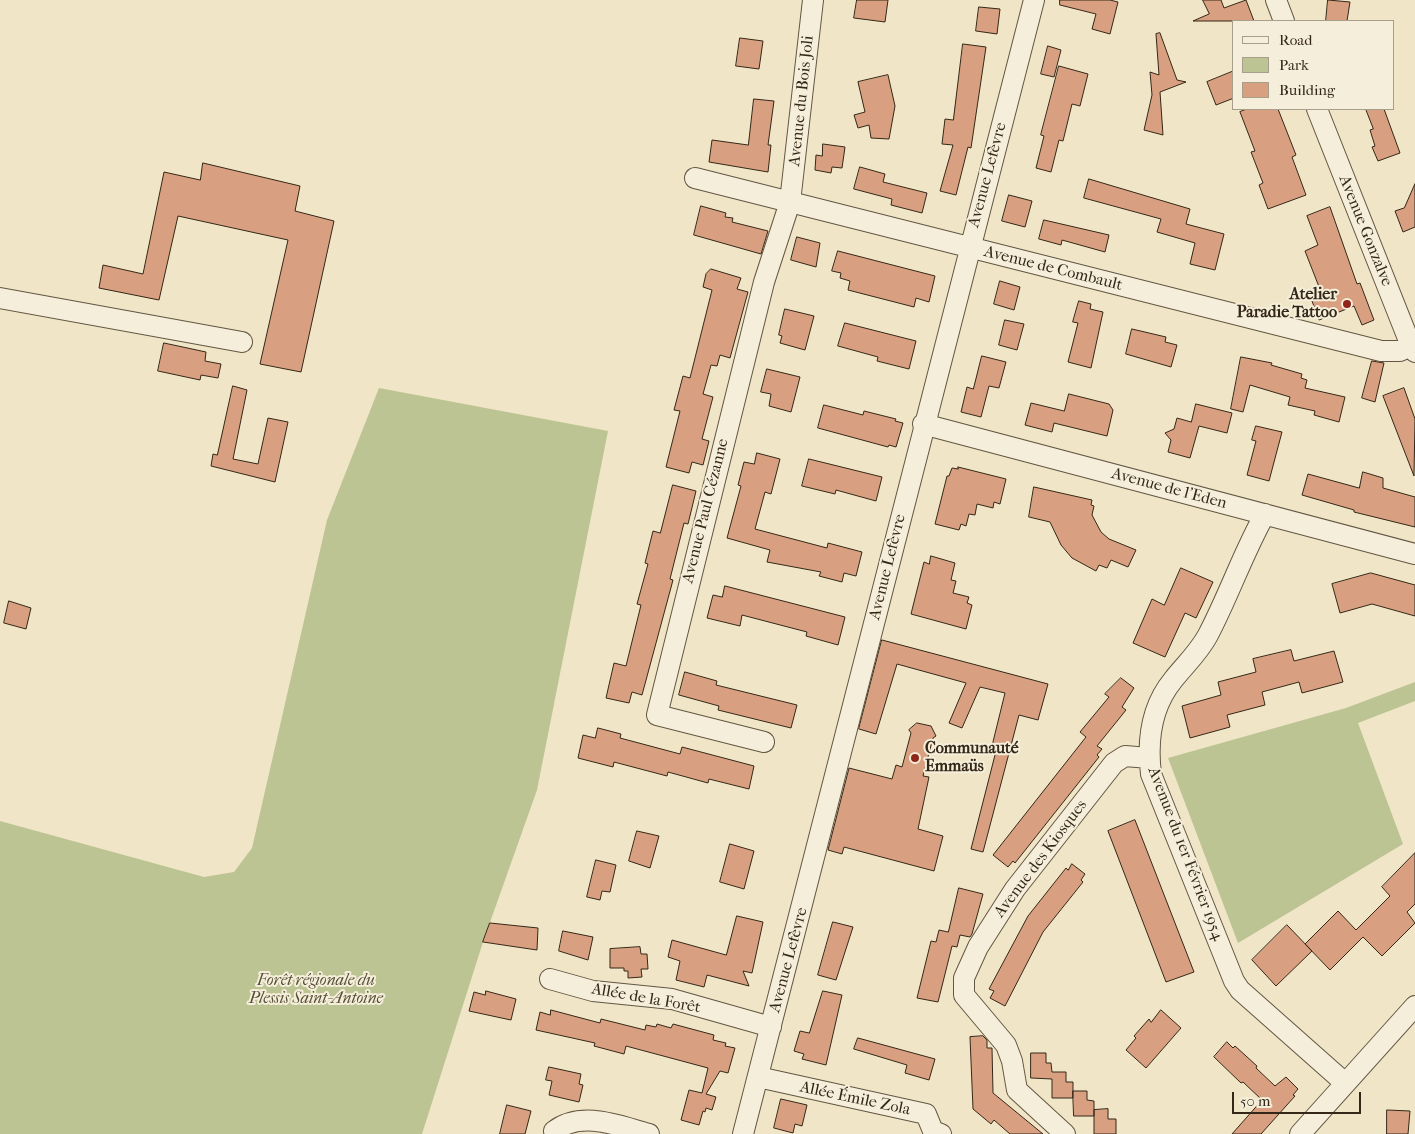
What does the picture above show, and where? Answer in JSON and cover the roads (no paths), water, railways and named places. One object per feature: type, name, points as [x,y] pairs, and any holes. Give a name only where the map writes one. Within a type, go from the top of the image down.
[{"type":"street","name":"Avenue du Bois Joli","points":[[790,202],[813,0]]},
{"type":"street","name":"Avenue Lefèvre","points":[[743,1134],[923,424],[1034,0]]},
{"type":"street","points":[[1276,0],[1284,20]]},
{"type":"street","name":"Avenue Gonzalve","points":[[1318,110],[1413,349]]},
{"type":"street","name":"Avenue de Combault","points":[[695,178],[1381,351],[1413,349]]},
{"type":"street","name":"Avenue Paul Cézanne","points":[[764,742],[657,715],[764,282],[790,202]]},
{"type":"street","points":[[0,298],[242,342]]},
{"type":"street","name":"Avenue de l'Eden","points":[[923,424],[1415,554]]},
{"type":"street","name":"Avenue du 1er Février 1954","points":[[1265,514],[1252,537],[1202,647],[1172,682],[1156,710],[1148,749],[1151,774],[1234,982],[1240,990],[1346,1083]]},
{"type":"street","name":"Avenue des Kiosques","points":[[1065,1134],[1017,1090],[1012,1061],[1006,1045],[964,995],[964,978],[978,947],[1015,889],[1114,763],[1125,756],[1149,758]]},
{"type":"street","name":"Allée de la Forêt","points":[[550,979],[593,991],[672,1000],[771,1027]]},
{"type":"street","points":[[1300,1134],[1415,1006]]},
{"type":"street","name":"Allée Émile Zola","points":[[758,1077],[926,1114],[933,1131],[942,1134]]},
{"type":"street","points":[[554,1131],[564,1123],[588,1120],[649,1134]]},
{"type":"place","name":"Atelier Paradie Tattoo","points":[[1347,304]]},
{"type":"place","name":"Communauté Emmaüs","points":[[915,758]]},
{"type":"park label","name":"Forêt régionale du Plessis Saint-Antoine","points":[[316,990]]}]
